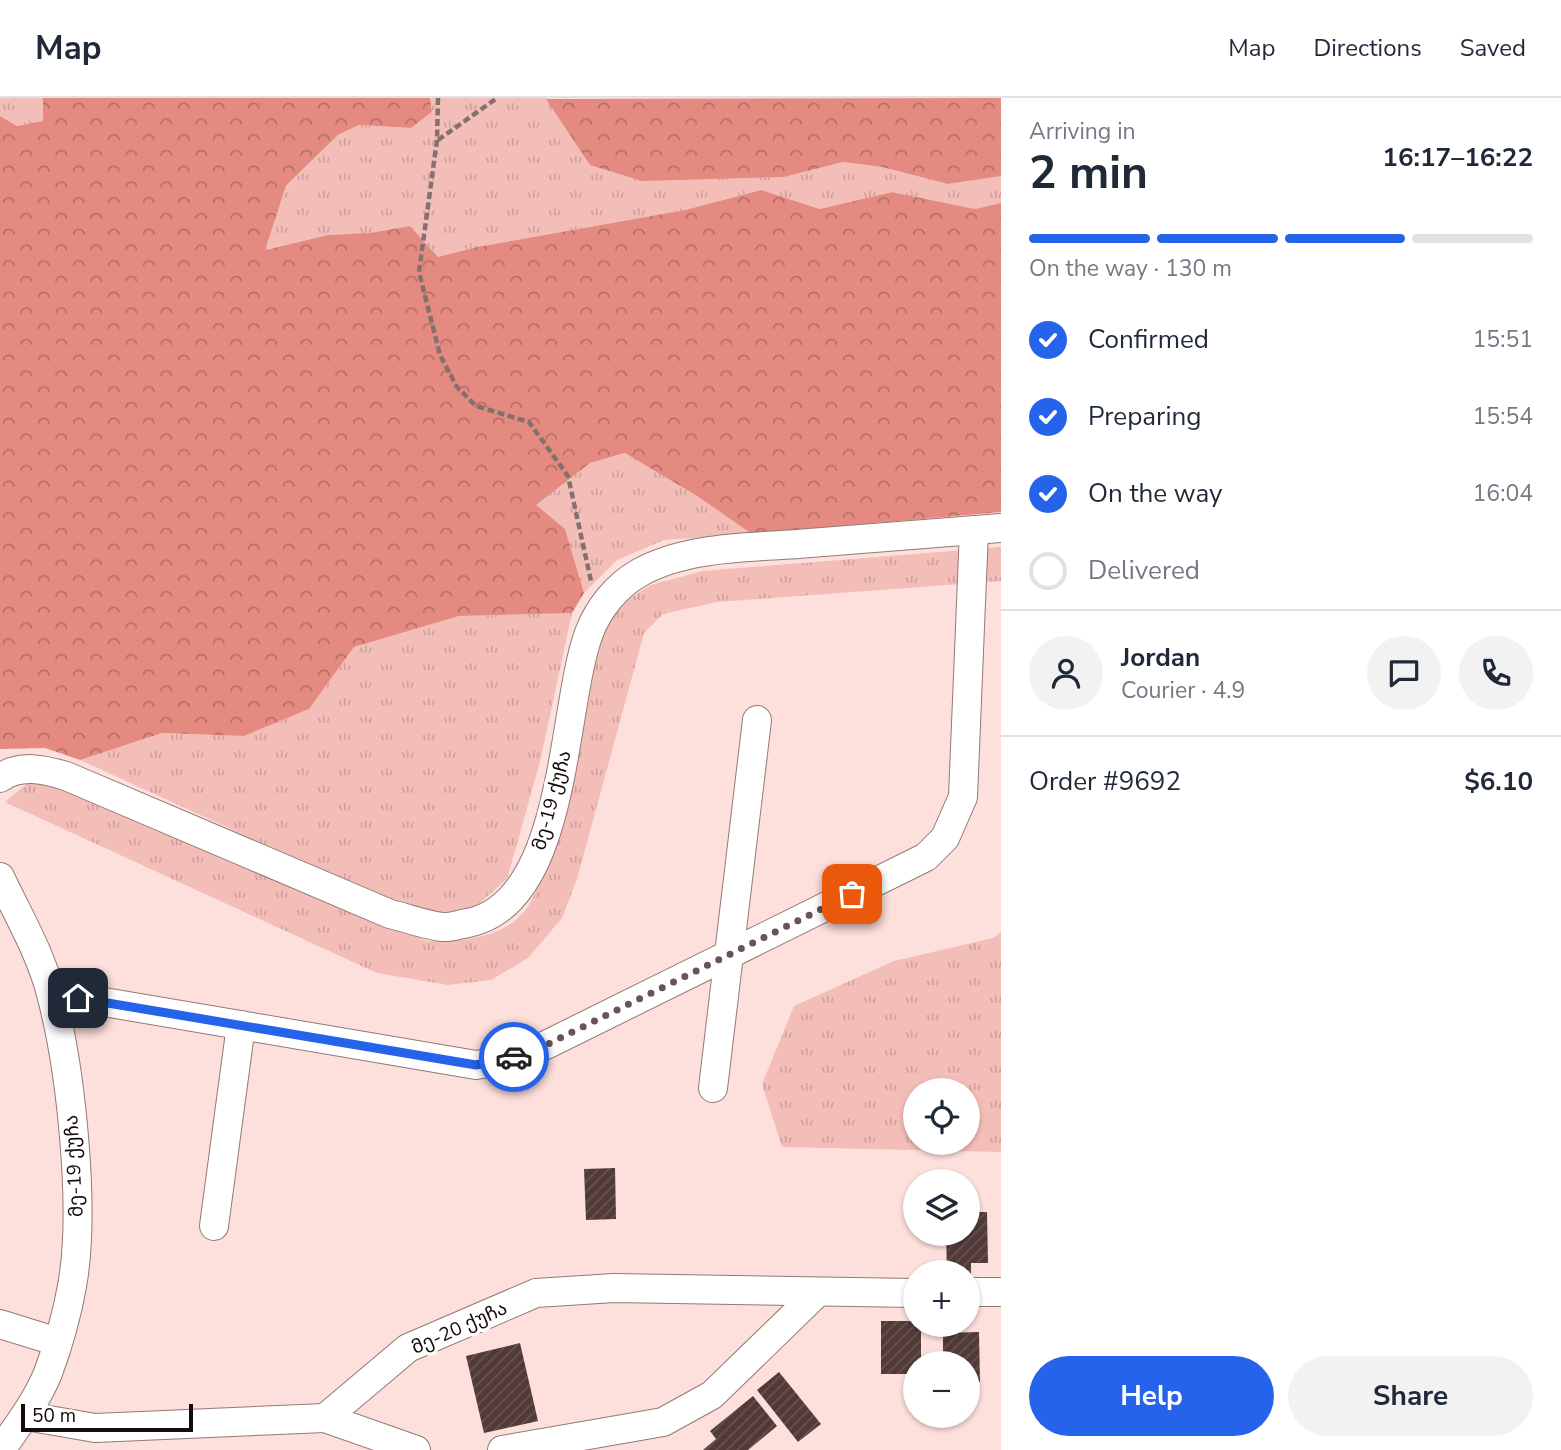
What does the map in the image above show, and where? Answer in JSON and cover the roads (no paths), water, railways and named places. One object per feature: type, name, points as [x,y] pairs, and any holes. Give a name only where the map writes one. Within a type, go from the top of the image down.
[{"type":"street","name":"მე-19 ქუჩა","points":[[0,778],[10,771],[40,768],[390,914],[444,927],[478,921],[503,906],[519,887],[541,849],[568,738],[588,635],[598,612],[614,593],[638,573],[693,555],[987,529]]},
{"type":"street","points":[[51,993],[476,1065],[506,1060],[546,1045],[926,857],[944,838],[963,797],[987,529]]},
{"type":"street","points":[[713,1088],[757,720]]},
{"type":"street","name":"მე-19 ქუჩა","points":[[0,877],[51,993],[69,1093],[76,1202],[73,1284],[58,1342],[47,1374],[26,1416],[3,1444]]},
{"type":"street","points":[[214,1226],[241,1026]]},
{"type":"street","name":"მე-20 ქუჩა","points":[[325,1418],[408,1348],[536,1293],[614,1288],[903,1293]]},
{"type":"street","points":[[502,1450],[663,1422],[712,1395],[817,1293]]},
{"type":"street","points":[[980,1293],[1001,1293]]},
{"type":"street","points":[[0,1324],[58,1342]]},
{"type":"street","points":[[26,1416],[95,1428],[325,1418],[416,1450]]}]
